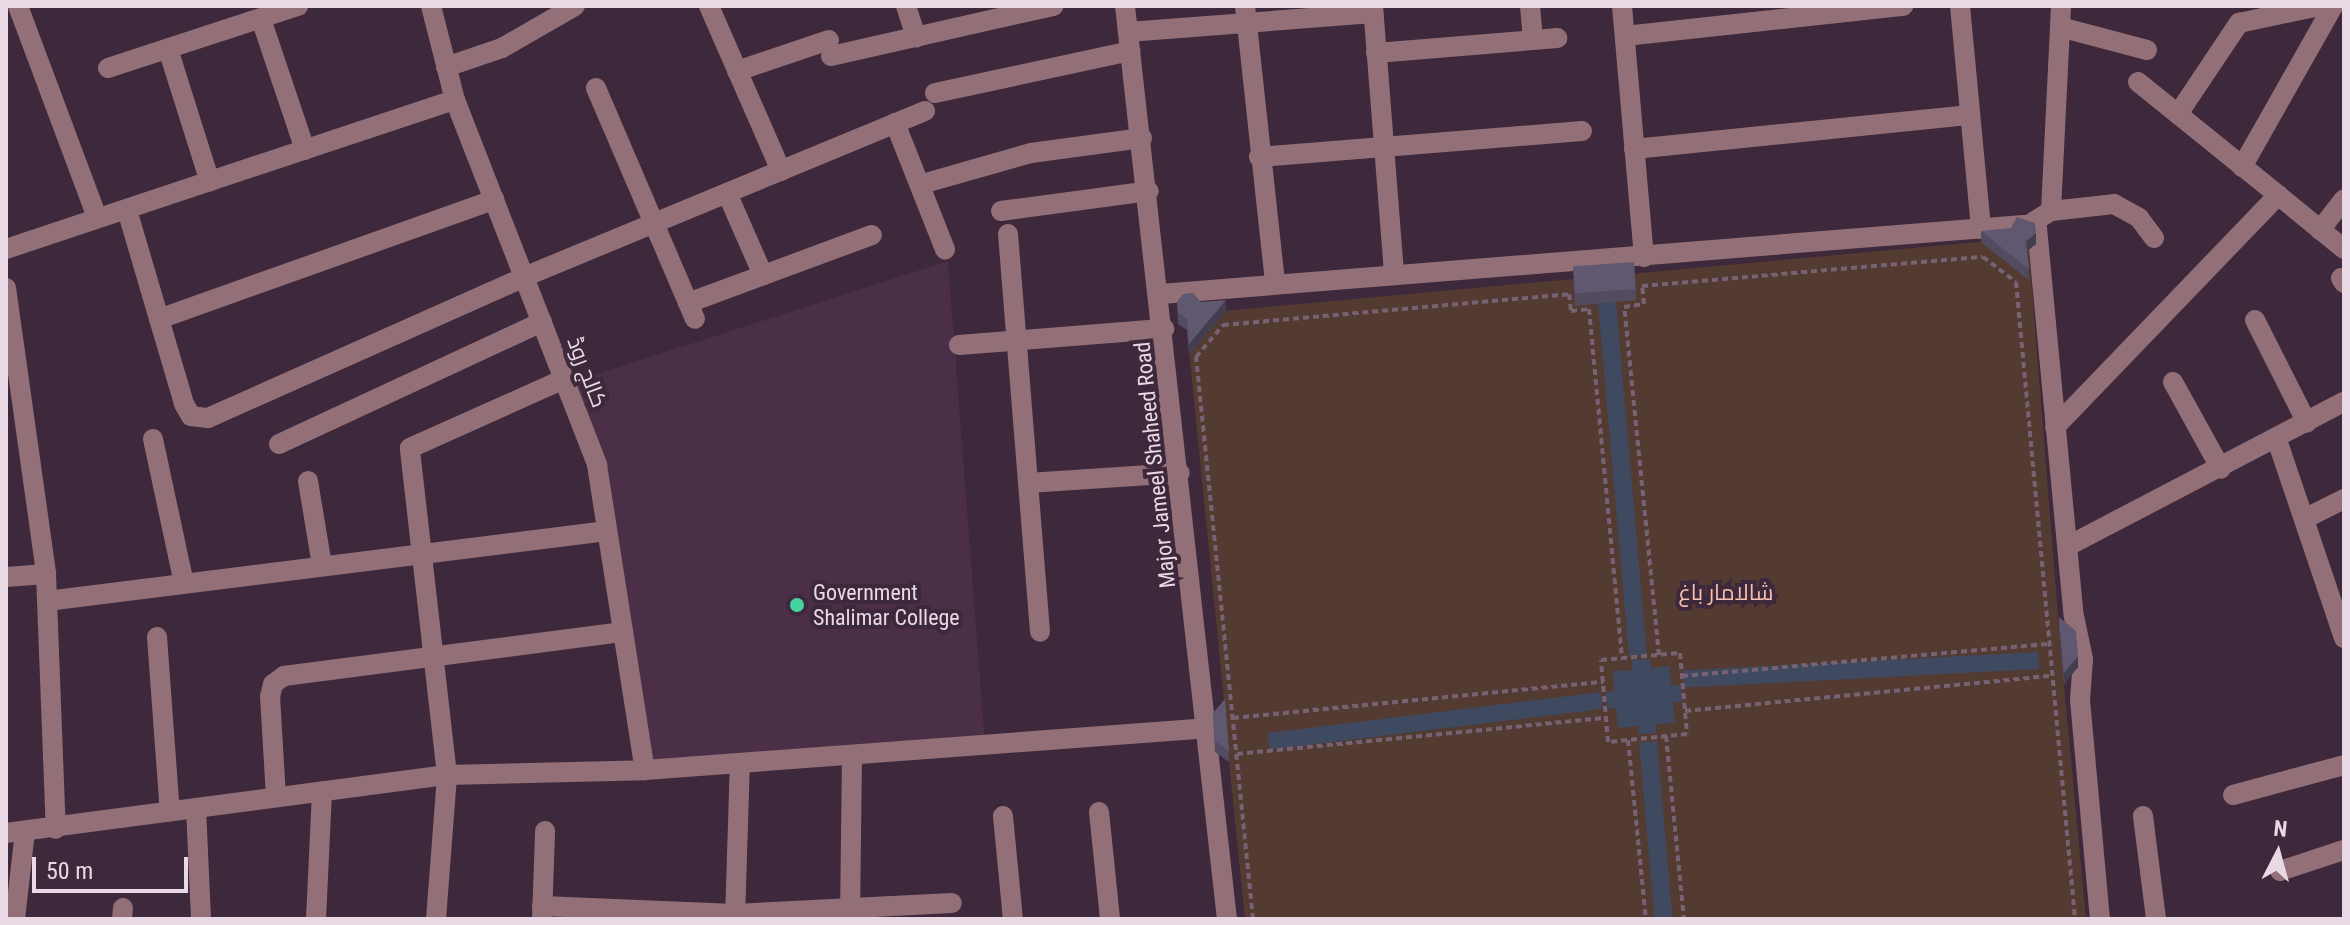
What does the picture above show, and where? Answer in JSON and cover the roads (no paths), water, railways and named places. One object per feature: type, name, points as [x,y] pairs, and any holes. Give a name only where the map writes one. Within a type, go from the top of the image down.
[{"type":"street","points":[[18,6],[97,217]]},
{"type":"street","points":[[108,68],[298,6]]},
{"type":"street","name":"کالج روڈ","points":[[431,6],[455,100],[597,465],[645,770]]},
{"type":"street","points":[[446,67],[502,48],[575,6]]},
{"type":"street","points":[[709,6],[781,171]]},
{"type":"street","points":[[906,6],[916,37]]},
{"type":"street","points":[[737,71],[830,48],[916,37],[1053,6]]},
{"type":"street","name":"Major Jameel Shaheed Road","points":[[1125,6],[1161,294],[1227,919]]},
{"type":"street","points":[[1530,6],[1533,40]]},
{"type":"street","points":[[1622,6],[1644,257]]},
{"type":"street","points":[[1625,36],[1903,6]]},
{"type":"street","points":[[1960,6],[1981,229]]},
{"type":"street","points":[[2178,114],[2245,14],[2319,6]]},
{"type":"street","points":[[2242,167],[2333,6]]},
{"type":"street","points":[[127,210],[184,404],[191,416],[208,418],[524,277],[895,123],[930,102],[1130,41],[1246,15],[1373,10],[1394,275]]},
{"type":"street","points":[[1246,15],[1275,284]]},
{"type":"street","points":[[2051,211],[2061,16],[2147,50]]},
{"type":"street","points":[[261,19],[305,150]]},
{"type":"street","points":[[1376,53],[1557,38]]},
{"type":"street","points":[[168,49],[210,182]]},
{"type":"street","points":[[2138,82],[2344,249]]},
{"type":"street","points":[[596,88],[692,311],[763,275],[872,235]]},
{"type":"street","points":[[6,249],[455,100]]},
{"type":"street","points":[[1634,149],[1970,115]]},
{"type":"street","points":[[895,123],[922,184],[945,249]]},
{"type":"street","points":[[1259,157],[1582,131]]},
{"type":"street","points":[[922,184],[1031,153],[1142,138]]},
{"type":"street","points":[[1001,211],[1149,191]]},
{"type":"street","points":[[727,193],[763,275]]},
{"type":"street","points":[[2055,427],[2278,195]]},
{"type":"street","points":[[2320,230],[2344,199]]},
{"type":"street","points":[[159,319],[494,200]]},
{"type":"street","points":[[1161,294],[1981,229],[2030,224],[2051,211],[2114,204],[2139,218],[2154,238]]},
{"type":"street","points":[[2030,224],[2040,234],[2055,427],[2083,659],[2080,700],[2100,919]]},
{"type":"street","points":[[1008,234],[1040,632]]},
{"type":"street","points":[[6,288],[46,574],[56,829]]},
{"type":"street","points":[[2255,320],[2307,423]]},
{"type":"street","points":[[279,444],[542,322]]},
{"type":"street","points":[[959,345],[1164,329]]},
{"type":"street","points":[[436,919],[447,775],[410,448],[564,379]]},
{"type":"street","points":[[2173,382],[2221,469]]},
{"type":"street","points":[[2068,546],[2277,440],[2344,402]]},
{"type":"street","points":[[153,439],[184,583]]},
{"type":"street","points":[[2277,440],[2304,519],[2337,592],[2344,638]]},
{"type":"street","points":[[1028,483],[1180,473]]},
{"type":"street","points":[[308,481],[322,566]]},
{"type":"street","points":[[2304,519],[2344,499]]},
{"type":"street","points":[[47,601],[607,531]]},
{"type":"street","points":[[6,577],[46,574]]},
{"type":"street","points":[[276,797],[273,684],[284,676],[434,660],[623,632]]},
{"type":"street","points":[[157,637],[170,812]]},
{"type":"street","points":[[15,919],[16,832],[447,775],[645,770],[1209,728]]},
{"type":"street","points":[[850,914],[852,755]]},
{"type":"street","points":[[735,916],[740,763]]},
{"type":"street","points":[[2233,795],[2344,765]]},
{"type":"street","points":[[316,919],[322,791]]},
{"type":"street","points":[[196,808],[201,919]]},
{"type":"street","points":[[1099,812],[1110,919]]},
{"type":"street","points":[[1003,816],[1013,919]]},
{"type":"street","points":[[2143,816],[2156,919]]},
{"type":"street","points":[[545,831],[542,912],[735,916],[850,914],[952,903]]},
{"type":"street","points":[[2280,871],[2344,850]]},
{"type":"water","points":[[1616,302],[1647,655],[1629,656],[1598,304]]},
{"type":"water","points":[[2038,652],[2039,669],[1684,688],[1683,671]]},
{"type":"water","points":[[1650,659],[1651,668],[1670,666],[1671,685],[1681,685],[1682,702],[1673,703],[1675,723],[1656,724],[1656,733],[1639,734],[1638,726],[1618,728],[1616,708],[1608,709],[1606,692],[1614,691],[1613,671],[1632,670],[1632,660]]},
{"type":"water","points":[[1601,692],[1603,709],[1270,750],[1268,733]]},
{"type":"water","points":[[1657,741],[1673,919],[1655,919],[1639,743]]},
{"type":"place","name":"Government Shalimar College","points":[[797,605]]},
{"type":"park label","name":"شالامار باغ","points":[[1726,593]]}]
